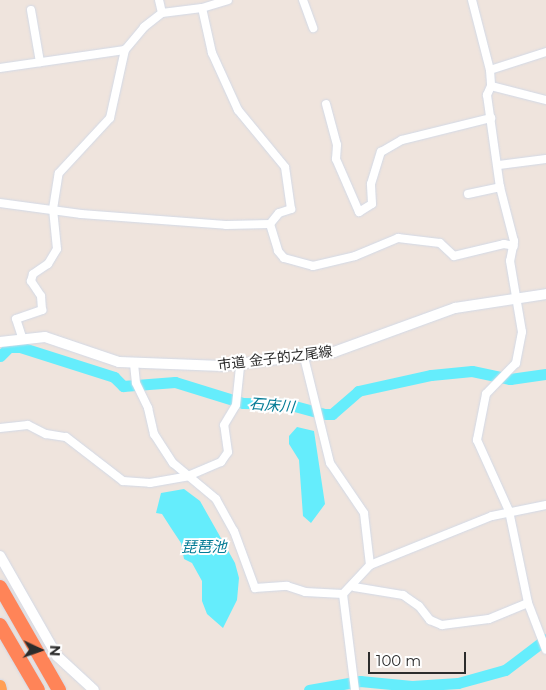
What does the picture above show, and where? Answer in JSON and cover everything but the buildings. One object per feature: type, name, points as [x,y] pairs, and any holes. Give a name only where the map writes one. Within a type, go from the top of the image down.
[{"type":"highway","points":[[0,587],[59,690]]},
{"type":"highway","points":[[0,625],[38,690]]},
{"type":"highway","points":[[0,686],[1,690]]},
{"type":"street","points":[[158,0],[162,13]]},
{"type":"street","points":[[22,337],[16,319],[42,310],[41,296],[31,281],[33,274],[48,264],[57,249],[52,209],[59,173],[66,162],[92,141],[114,109],[125,50],[144,27],[162,13],[202,8],[228,0]]},
{"type":"street","points":[[303,0],[313,28]]},
{"type":"street","points":[[472,0],[490,70],[491,86],[486,95],[499,165],[500,187],[509,209],[514,246],[510,261],[519,297],[521,344],[516,363],[486,394],[477,440],[509,511],[528,603],[545,648]]},
{"type":"street","points":[[202,8],[212,53],[238,110],[288,174],[291,209],[279,213],[270,224]]},
{"type":"street","points":[[32,10],[40,62]]},
{"type":"street","points":[[0,68],[125,50]]},
{"type":"street","points":[[490,70],[546,52]]},
{"type":"street","points":[[491,86],[546,100]]},
{"type":"street","points":[[326,104],[337,145],[336,159],[359,212],[372,204],[371,184],[381,152],[402,140],[491,118]]},
{"type":"street","points":[[499,165],[546,159]]},
{"type":"street","points":[[468,194],[500,187]]},
{"type":"street","points":[[0,203],[196,224],[270,224]]},
{"type":"street","points":[[270,224],[278,251],[284,258],[313,266],[355,256],[398,238],[440,243],[454,256],[504,244],[514,246]]},
{"type":"street","name":"市道 金子的之尾線","points":[[0,342],[22,337],[62,341],[134,364],[222,366],[334,352],[455,308],[546,294]]},
{"type":"street","points":[[304,357],[334,473],[364,513],[370,565]]},
{"type":"street","points":[[134,364],[137,387],[163,451],[188,476],[216,499],[234,531],[256,588],[287,586],[305,592],[344,594],[354,587],[370,565],[423,541],[509,511],[546,506]]},
{"type":"street","points":[[0,428],[28,424],[46,434],[66,436],[123,481],[150,483],[188,476],[225,457],[228,446],[224,425],[236,401],[240,368]]},
{"type":"street","points":[[0,556],[56,656],[94,690]]},
{"type":"street","points":[[354,587],[403,595],[420,606],[430,620],[442,625],[490,619],[528,603]]},
{"type":"street","points":[[344,594],[351,677],[355,689]]},
{"type":"water","points":[[297,427],[314,431],[325,504],[311,523],[303,516],[299,460],[289,444],[289,436]]},
{"type":"water","name":"琵琶池","points":[[184,489],[200,501],[235,563],[239,578],[237,600],[223,628],[207,614],[202,601],[202,581],[192,563],[184,559],[181,543],[162,514],[156,513],[161,493]]},
{"type":"waterway","name":"石床川","points":[[0,356],[9,347],[20,347],[114,377],[123,386],[175,382],[243,403],[287,404],[325,414],[332,414],[358,391],[431,375],[472,371],[510,379],[546,374]]},
{"type":"waterway","points":[[309,690],[360,681],[412,686],[458,683],[505,670],[546,639]]}]
